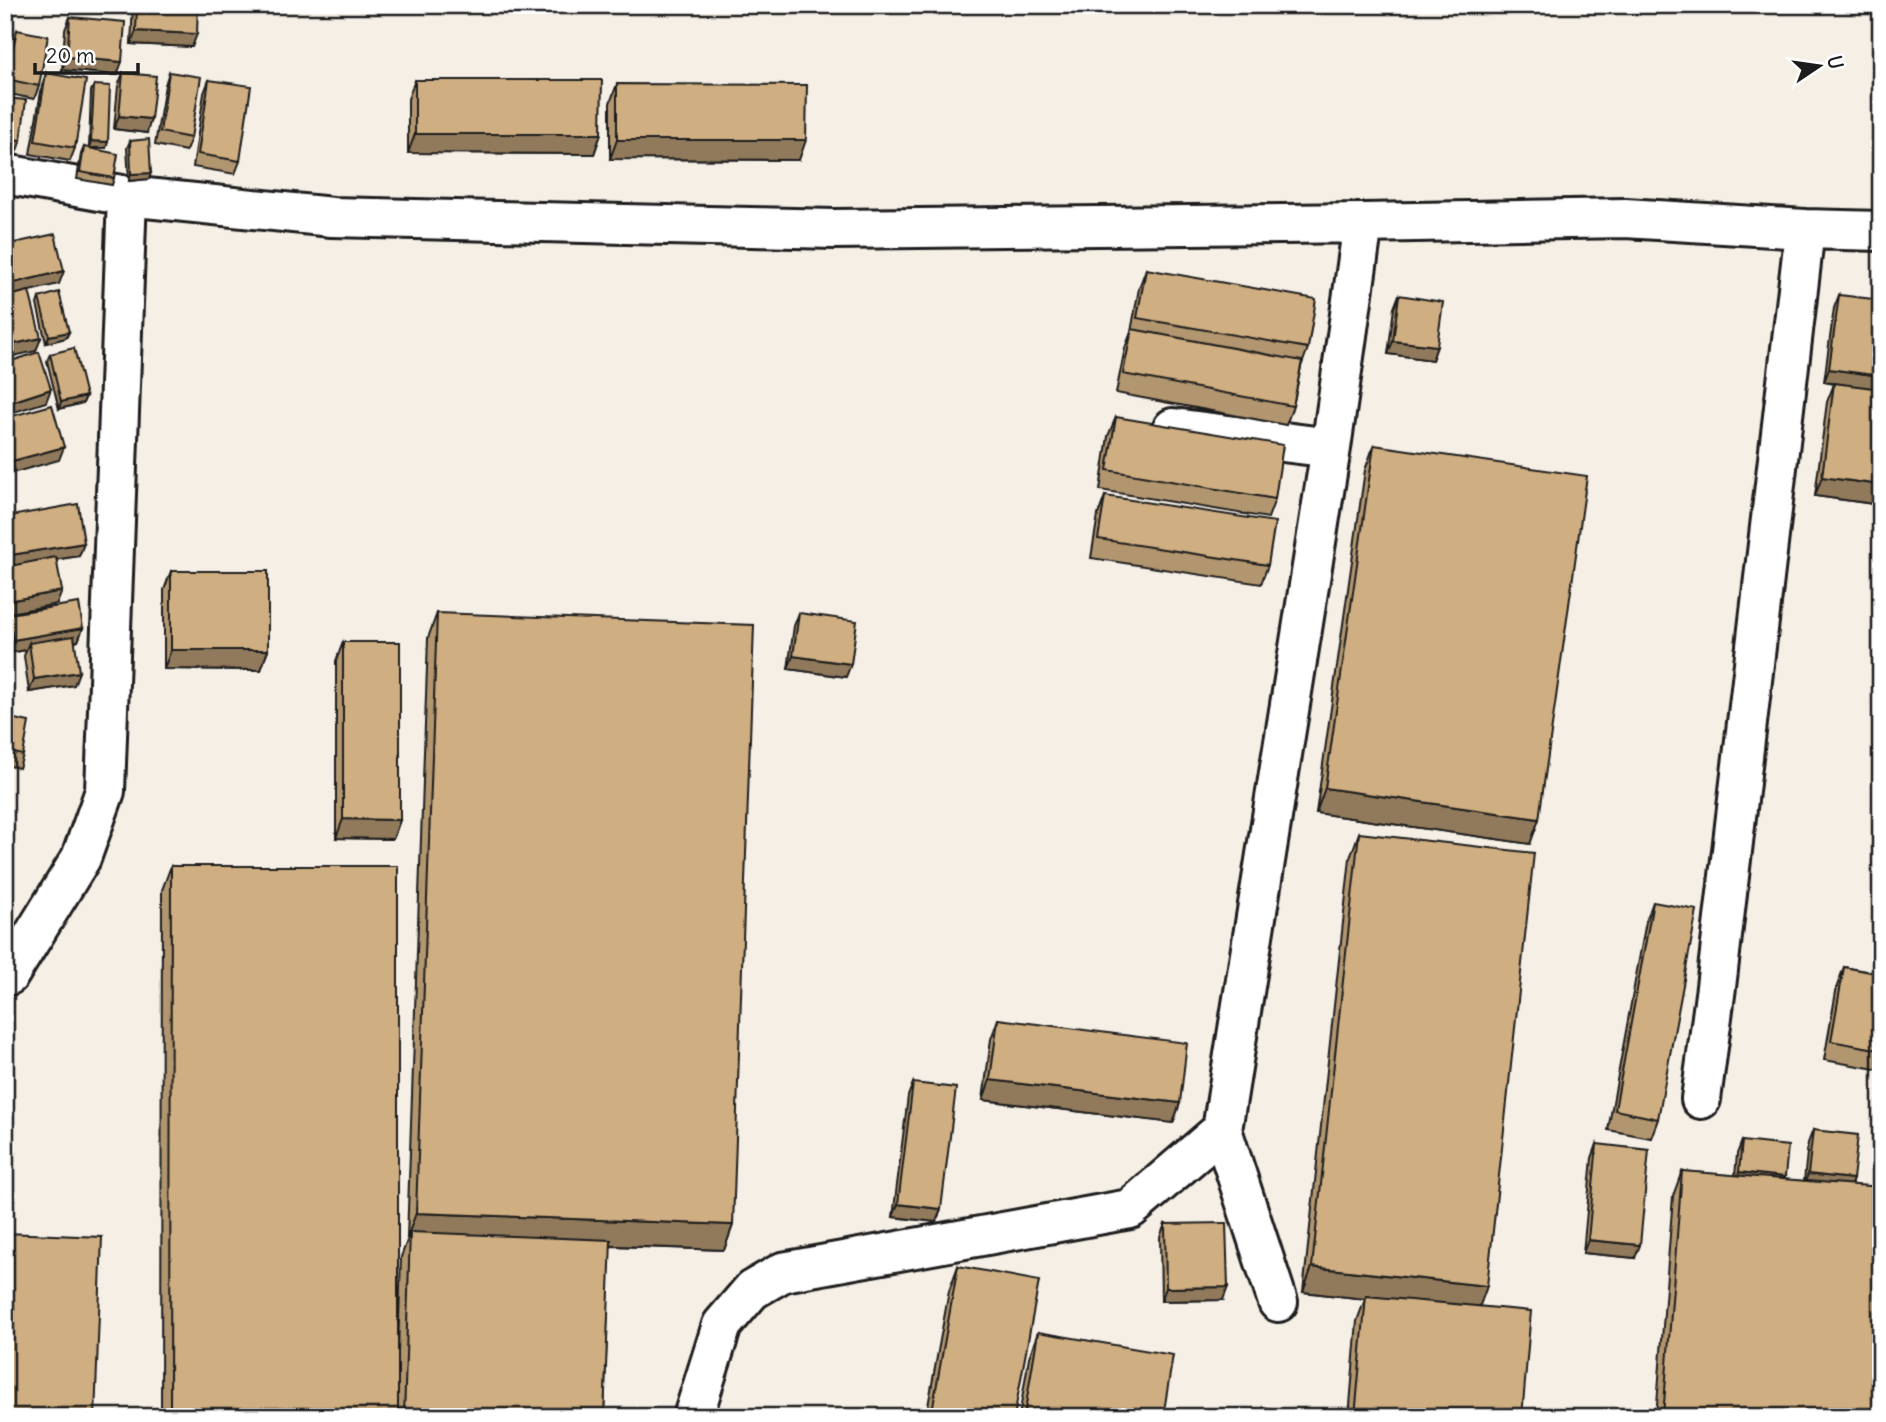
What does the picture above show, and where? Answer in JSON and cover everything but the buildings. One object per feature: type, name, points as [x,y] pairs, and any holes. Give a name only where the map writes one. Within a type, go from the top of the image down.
[{"type":"street","points":[[5,174],[127,196],[332,217],[806,228],[1625,218],[1881,231]]},
{"type":"street","points":[[9,975],[81,858],[105,791],[127,196]]},
{"type":"street","points":[[1278,1302],[1222,1130],[1331,448],[1363,223]]},
{"type":"street","points":[[1701,1099],[1805,229]]},
{"type":"street","points":[[1141,424],[1331,448]]},
{"type":"street","points":[[692,1417],[722,1325],[752,1290],[783,1272],[1130,1209],[1222,1130]]}]
